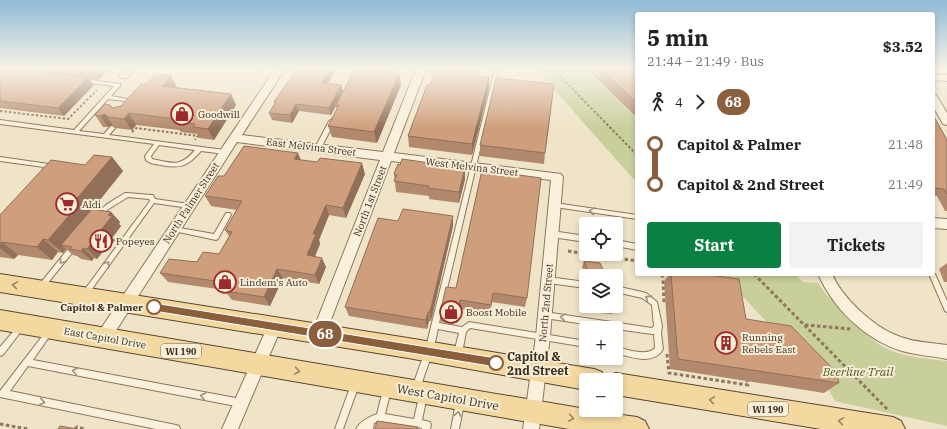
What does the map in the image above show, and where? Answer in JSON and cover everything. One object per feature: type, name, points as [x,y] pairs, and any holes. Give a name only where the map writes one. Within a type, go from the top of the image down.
[{"type":"main road","points":[[0,283],[429,351],[579,378]]},
{"type":"main road","name":"East Capitol Drive","points":[[0,320],[258,364]]},
{"type":"main road","name":"West Capitol Drive","points":[[258,364],[461,399],[532,420],[637,429]]},
{"type":"main road","name":"WI 190","points":[[623,385],[893,429]]},
{"type":"street","name":"North Palmer Street","points":[[103,338],[267,89]]},
{"type":"street","name":"North 1st Street","points":[[318,333],[413,89]]},
{"type":"street","points":[[935,101],[947,122]]},
{"type":"street","name":"East Melvina Street","points":[[234,138],[387,157]]},
{"type":"street","name":"West Melvina Street","points":[[387,157],[557,176]]},
{"type":"street","name":"North 2nd Street","points":[[532,420],[543,336],[557,176]]},
{"type":"street","points":[[935,223],[947,224]]},
{"type":"street","points":[[826,276],[835,292],[854,313],[880,334],[895,342],[947,352]]},
{"type":"street","points":[[230,429],[275,326]]},
{"type":"lane","points":[[75,132],[114,89]]},
{"type":"lane","points":[[417,424],[419,392],[492,89]]},
{"type":"lane","points":[[107,97],[126,100],[131,103],[126,112]]},
{"type":"lane","points":[[318,148],[335,115]]},
{"type":"lane","points":[[0,122],[225,152]]},
{"type":"lane","points":[[105,136],[112,129]]},
{"type":"lane","points":[[158,143],[148,156],[150,161],[179,165],[187,163],[199,149]]},
{"type":"lane","points":[[0,160],[49,166],[40,176]]},
{"type":"lane","points":[[96,220],[105,208],[127,195],[151,197],[152,200],[189,206]]},
{"type":"lane","points":[[84,296],[152,200]]},
{"type":"lane","points":[[555,205],[635,217]]},
{"type":"lane","points":[[174,229],[216,237],[228,215]]},
{"type":"lane","points":[[552,234],[579,238]]},
{"type":"lane","points":[[40,289],[77,243]]},
{"type":"lane","points":[[623,244],[635,246]]},
{"type":"lane","points":[[933,276],[947,309]]},
{"type":"lane","points":[[548,280],[579,284]]},
{"type":"lane","points":[[623,290],[637,292],[655,304],[658,326],[656,329],[660,340],[659,349],[653,355],[648,356],[623,351]]},
{"type":"lane","points":[[545,315],[652,331],[656,329]]},
{"type":"lane","points":[[0,353],[23,324]]},
{"type":"lane","points":[[457,356],[463,330],[469,325],[579,343]]},
{"type":"lane","points":[[435,326],[463,330]]},
{"type":"lane","points":[[51,329],[4,394],[176,429]]},
{"type":"lane","points":[[27,362],[241,403]]},
{"type":"lane","points":[[339,429],[356,381]]},
{"type":"lane","points":[[380,417],[388,387]]},
{"type":"lane","points":[[455,429],[461,399]]},
{"type":"lane","points":[[360,429],[371,420],[380,417],[403,424],[427,426],[426,429]]},
{"type":"lane","points":[[369,429],[371,420]]},
{"type":"path","points":[[0,111],[68,119],[97,89]]},
{"type":"path","points":[[573,89],[635,153]]},
{"type":"path","points":[[112,129],[132,133],[136,128],[198,136],[195,140],[202,141]]},
{"type":"path","points":[[568,251],[579,253]]},
{"type":"path","points":[[623,259],[635,261]]},
{"type":"path","points":[[662,276],[664,308]]},
{"type":"path","points":[[756,276],[884,406]]},
{"type":"path","points":[[663,280],[670,282]]},
{"type":"path","points":[[804,325],[839,329],[853,328]]},
{"type":"path","points":[[666,349],[669,373],[748,385],[747,381]]},
{"type":"path","points":[[0,424],[28,429]]},
{"type":"path","points":[[75,429],[77,427],[85,429]]},
{"type":"green space","points":[[554,89],[606,89],[635,117],[635,181]]},
{"type":"green space","name":"Beerline Trail","points":[[724,276],[797,276],[803,282],[818,283],[825,293],[856,325],[884,347],[901,354],[919,358],[947,361],[947,426],[835,401],[827,387]]},
{"type":"building","points":[[0,89],[77,89],[58,108],[0,101]]},
{"type":"building","points":[[136,89],[188,89],[231,94],[208,129],[193,127],[195,124],[174,121],[175,119],[129,113],[124,119],[108,117],[105,114],[100,116],[95,115],[105,104],[110,105],[112,108],[121,106]]},
{"type":"building","points":[[283,89],[339,89],[329,108],[296,104],[290,115],[269,113],[276,102],[274,102]]},
{"type":"building","points":[[344,89],[393,89],[374,132],[328,126],[339,105],[336,105]]},
{"type":"building","points":[[426,89],[486,89],[472,144],[408,136]]},
{"type":"building","points":[[493,89],[553,89],[545,153],[480,145]]},
{"type":"building","points":[[622,89],[635,89],[635,101]]},
{"type":"building","points":[[935,119],[947,140],[947,194],[944,189],[935,188]]},
{"type":"building","points":[[244,146],[298,153],[294,159],[317,162],[320,158],[362,163],[343,208],[326,205],[313,234],[316,234],[307,255],[322,258],[315,275],[277,269],[264,297],[225,291],[229,283],[160,273],[169,259],[197,262],[203,252],[219,254],[232,232],[225,230],[242,201],[205,196],[218,176],[224,176]]},
{"type":"building","points":[[94,155],[112,157],[73,203],[79,204],[48,240],[43,239],[37,247],[2,242],[0,244],[0,215],[51,160],[85,165]]},
{"type":"building","points":[[402,159],[465,168],[459,192],[428,188],[429,186],[394,181],[397,175],[394,174]]},
{"type":"building","points":[[482,170],[541,178],[527,298],[493,293],[491,305],[460,300],[457,314],[452,315],[440,313],[446,287],[456,288]]},
{"type":"building","points":[[92,209],[111,212],[108,215],[112,216],[101,230],[105,230],[97,240],[94,240],[87,249],[83,248],[81,251],[70,249],[72,247],[61,245]]},
{"type":"building","points":[[403,209],[453,216],[430,312],[428,312],[426,320],[345,307],[378,218],[398,221]]},
{"type":"building","points":[[584,261],[600,263],[603,269],[587,269]]},
{"type":"building","name":"Running Rebels East","points":[[671,276],[717,276],[739,279],[746,319],[791,326],[836,372],[839,383],[678,359]]},
{"type":"building","points":[[377,421],[418,427],[418,429],[375,429]]},
{"type":"building","points":[[60,426],[77,429],[58,429]]},
{"type":"bus line","name":"68","points":[[154,307],[496,363]]},
{"type":"place","name":"Goodwill","points":[[182,114]]},
{"type":"place","name":"Aldi","points":[[67,204]]},
{"type":"place","name":"Popeyes","points":[[101,241]]},
{"type":"place","name":"Lindem's Auto","points":[[225,282]]},
{"type":"place","name":"Capitol & Palmer","points":[[154,307]]},
{"type":"place","name":"Boost Mobile","points":[[451,312]]},
{"type":"place","name":"Running Rebels East","points":[[726,343]]},
{"type":"place","name":"Capitol & 2nd Street","points":[[496,363]]}]
